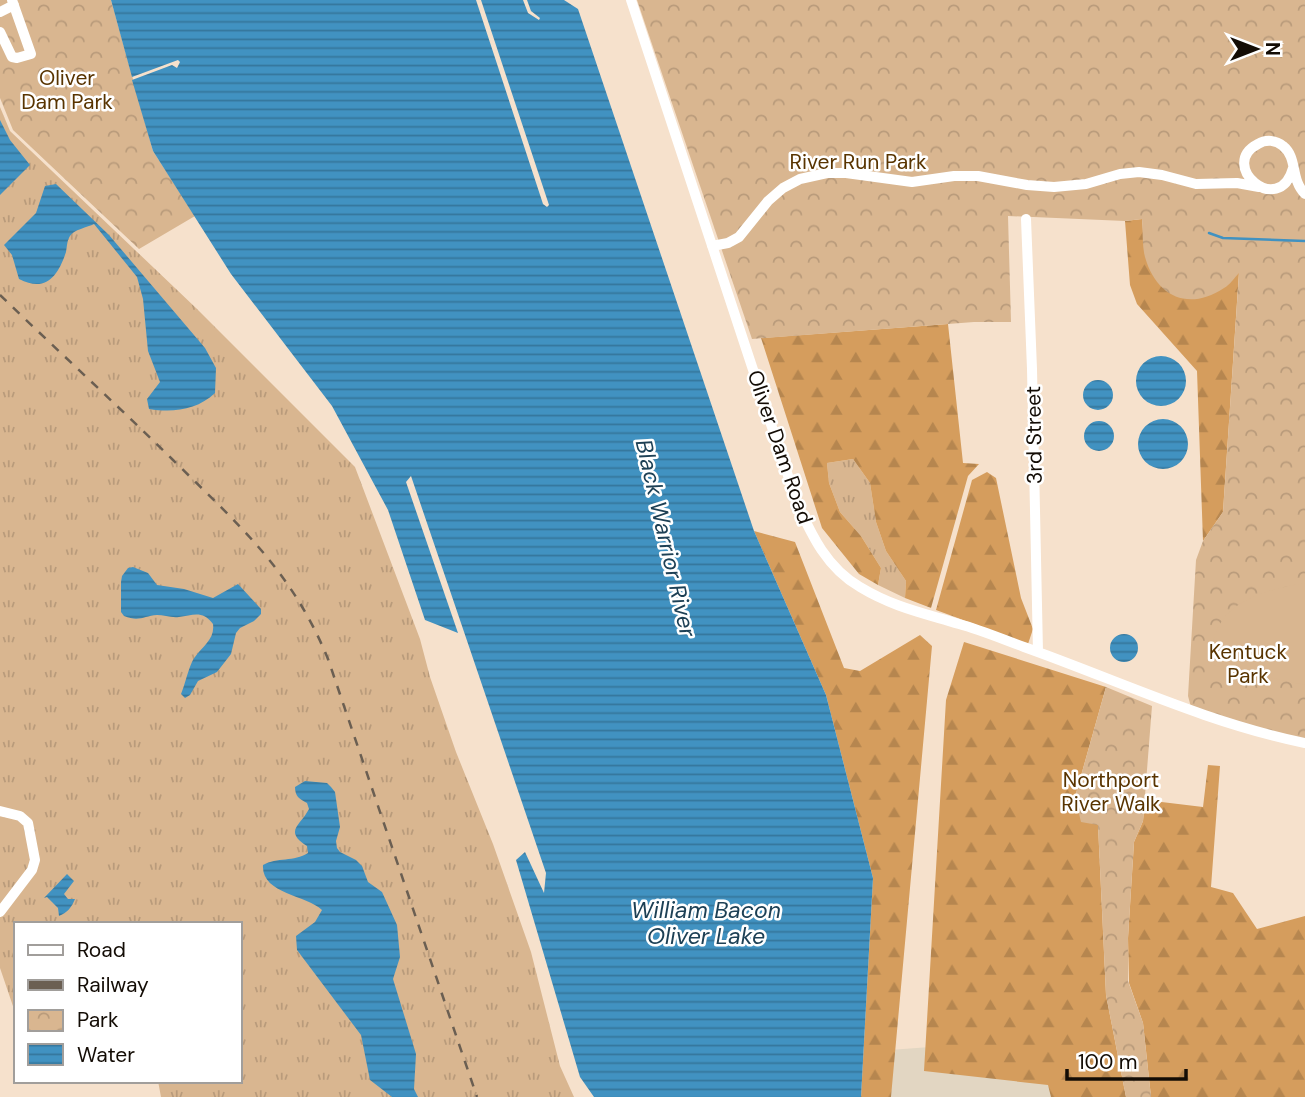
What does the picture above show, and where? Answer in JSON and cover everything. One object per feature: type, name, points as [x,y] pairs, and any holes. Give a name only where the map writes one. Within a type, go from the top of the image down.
[{"type":"street","name":"Oliver Dam Road","points":[[631,0],[797,503],[823,555],[859,586],[903,609],[960,624],[1234,726],[1305,743]]},
{"type":"street","points":[[0,12],[13,3],[31,54],[12,57],[0,32]]},
{"type":"street","points":[[1220,184],[1237,176],[1251,149],[1257,144],[1272,141],[1285,147],[1290,153],[1297,184],[1305,195]]},
{"type":"street","points":[[1245,162],[1248,177],[1259,187]]},
{"type":"street","points":[[712,246],[728,243],[739,237],[768,201],[783,188],[809,176],[827,173],[912,182],[954,176],[978,176],[1054,187],[1086,184],[1120,174],[1139,172],[1196,184],[1244,184],[1274,189],[1281,186],[1291,175],[1293,168]]},
{"type":"street","points":[[1281,186],[1305,195]]},
{"type":"street","name":"3rd Street","points":[[1026,219],[1038,652]]},
{"type":"street","points":[[0,811],[20,816],[28,823],[35,860],[32,870],[0,912]]},
{"type":"shaded area","points":[[1067,1037],[1080,1097],[868,1097],[876,1051]]},
{"type":"green space","name":"Oliver Dam Park","points":[[0,0],[111,0],[153,151],[195,216],[139,249],[13,130],[0,98]]},
{"type":"green space","name":"River Run Park","points":[[637,0],[1305,0],[1305,743],[1192,711],[1188,696],[1196,560],[1203,541],[1223,512],[1239,273],[1226,287],[1211,295],[1186,299],[1165,290],[1150,271],[1144,252],[1142,219],[1125,221],[1008,216],[1011,322],[974,322],[752,339]]},
{"type":"green space","points":[[0,107],[10,131],[196,308],[355,467],[420,639],[456,752],[493,844],[531,952],[560,1066],[574,1097],[161,1097],[158,1083],[242,1083],[242,922],[14,922],[14,1009],[0,968]]},
{"type":"green space","points":[[1142,219],[1145,255],[1239,272],[1223,512],[1203,541],[1197,371],[1137,304],[1130,285],[1125,221]]},
{"type":"green space","points":[[948,324],[963,463],[979,464],[968,476],[931,608],[905,598],[906,581],[886,551],[876,522],[870,483],[853,459],[827,463],[829,483],[840,512],[861,536],[881,568],[878,585],[859,574],[822,528],[761,338]]},
{"type":"green space","points":[[853,459],[870,483],[876,522],[886,551],[906,581],[905,598],[878,585],[881,568],[861,536],[840,512],[829,483],[827,463]]},
{"type":"green space","points":[[987,472],[996,478],[1021,598],[1033,629],[1028,644],[936,610],[972,480]]},
{"type":"green space","points":[[754,531],[795,542],[844,668],[860,671],[920,635],[932,646],[891,1097],[861,1097],[873,878],[826,695]]},
{"type":"green space","name":"Kentuck Park","points":[[1305,583],[1305,685],[1211,665],[1216,632],[1231,610],[1266,592]]},
{"type":"green space","points":[[964,642],[1106,687],[1075,797],[1098,825],[1106,995],[1126,1097],[1051,1097],[1048,1085],[924,1071],[946,700]]},
{"type":"green space","name":"Northport River Walk","points":[[1106,687],[1152,706],[1143,821],[1134,842],[1128,938],[1128,981],[1143,1023],[1151,1097],[1126,1097],[1106,995],[1098,825],[1081,822],[1075,797]]},
{"type":"green space","points":[[1208,765],[1220,766],[1211,887],[1233,893],[1257,929],[1305,916],[1305,1097],[1151,1097],[1143,1023],[1129,983],[1128,938],[1134,842],[1143,821],[1145,800],[1203,807]]},
{"type":"water","name":"William Bacon Oliver Lake","points":[[111,0],[476,0],[543,204],[547,207],[549,205],[481,0],[523,0],[528,13],[539,20],[531,11],[527,0],[564,0],[578,9],[754,531],[826,695],[873,878],[861,1097],[594,1097],[580,1077],[516,860],[525,852],[544,893],[546,873],[411,476],[406,482],[458,633],[425,620],[388,510],[332,406],[231,274],[153,151],[132,80],[172,65],[177,68],[180,62],[178,60],[132,77]]},
{"type":"water","points":[[0,120],[10,140],[30,165],[0,195]]},
{"type":"water","points":[[56,184],[109,235],[205,348],[216,368],[215,393],[208,399],[184,409],[149,409],[147,399],[160,382],[148,351],[143,299],[137,277],[94,224],[77,230],[68,239],[63,261],[50,280],[37,284],[19,279],[12,255],[4,245],[36,213],[45,186]]},
{"type":"water","points":[[1161,356],[1178,364],[1186,381],[1178,398],[1161,406],[1144,398],[1136,381],[1144,364]]},
{"type":"water","points":[[1098,380],[1109,384],[1113,395],[1109,406],[1098,410],[1087,406],[1083,395],[1087,384]]},
{"type":"water","points":[[1163,419],[1180,427],[1188,444],[1180,461],[1163,469],[1146,461],[1138,444],[1146,427]]},
{"type":"water","points":[[1099,421],[1110,425],[1114,436],[1110,447],[1099,451],[1088,447],[1084,436],[1088,425]]},
{"type":"water","points":[[133,567],[148,573],[157,585],[184,589],[213,598],[238,584],[261,609],[261,614],[254,621],[236,633],[231,654],[217,672],[198,681],[190,695],[185,698],[181,694],[191,664],[210,638],[213,624],[198,614],[176,617],[157,615],[138,619],[124,616],[121,612],[122,576],[128,568]]},
{"type":"water","points":[[1124,634],[1134,638],[1138,648],[1134,658],[1124,662],[1114,658],[1110,648],[1114,638]]},
{"type":"water","points":[[305,781],[327,783],[335,792],[340,827],[337,848],[362,866],[368,882],[382,892],[397,925],[400,957],[393,979],[416,1054],[414,1089],[418,1097],[392,1097],[370,1080],[361,1035],[297,950],[296,936],[315,922],[322,910],[277,888],[264,875],[263,865],[308,853],[307,846],[295,832],[309,809],[295,790],[295,787]]},
{"type":"water","points":[[67,874],[74,881],[64,894],[68,899],[75,899],[69,909],[59,916],[58,908],[47,897],[44,898]]},
{"type":"waterway","points":[[1209,233],[1223,238],[1305,241]]},
{"type":"railway","points":[[0,295],[242,528],[298,600],[328,659],[477,1097]]},
{"type":"water label","name":"Black Warrior River","points":[[666,538]]}]
